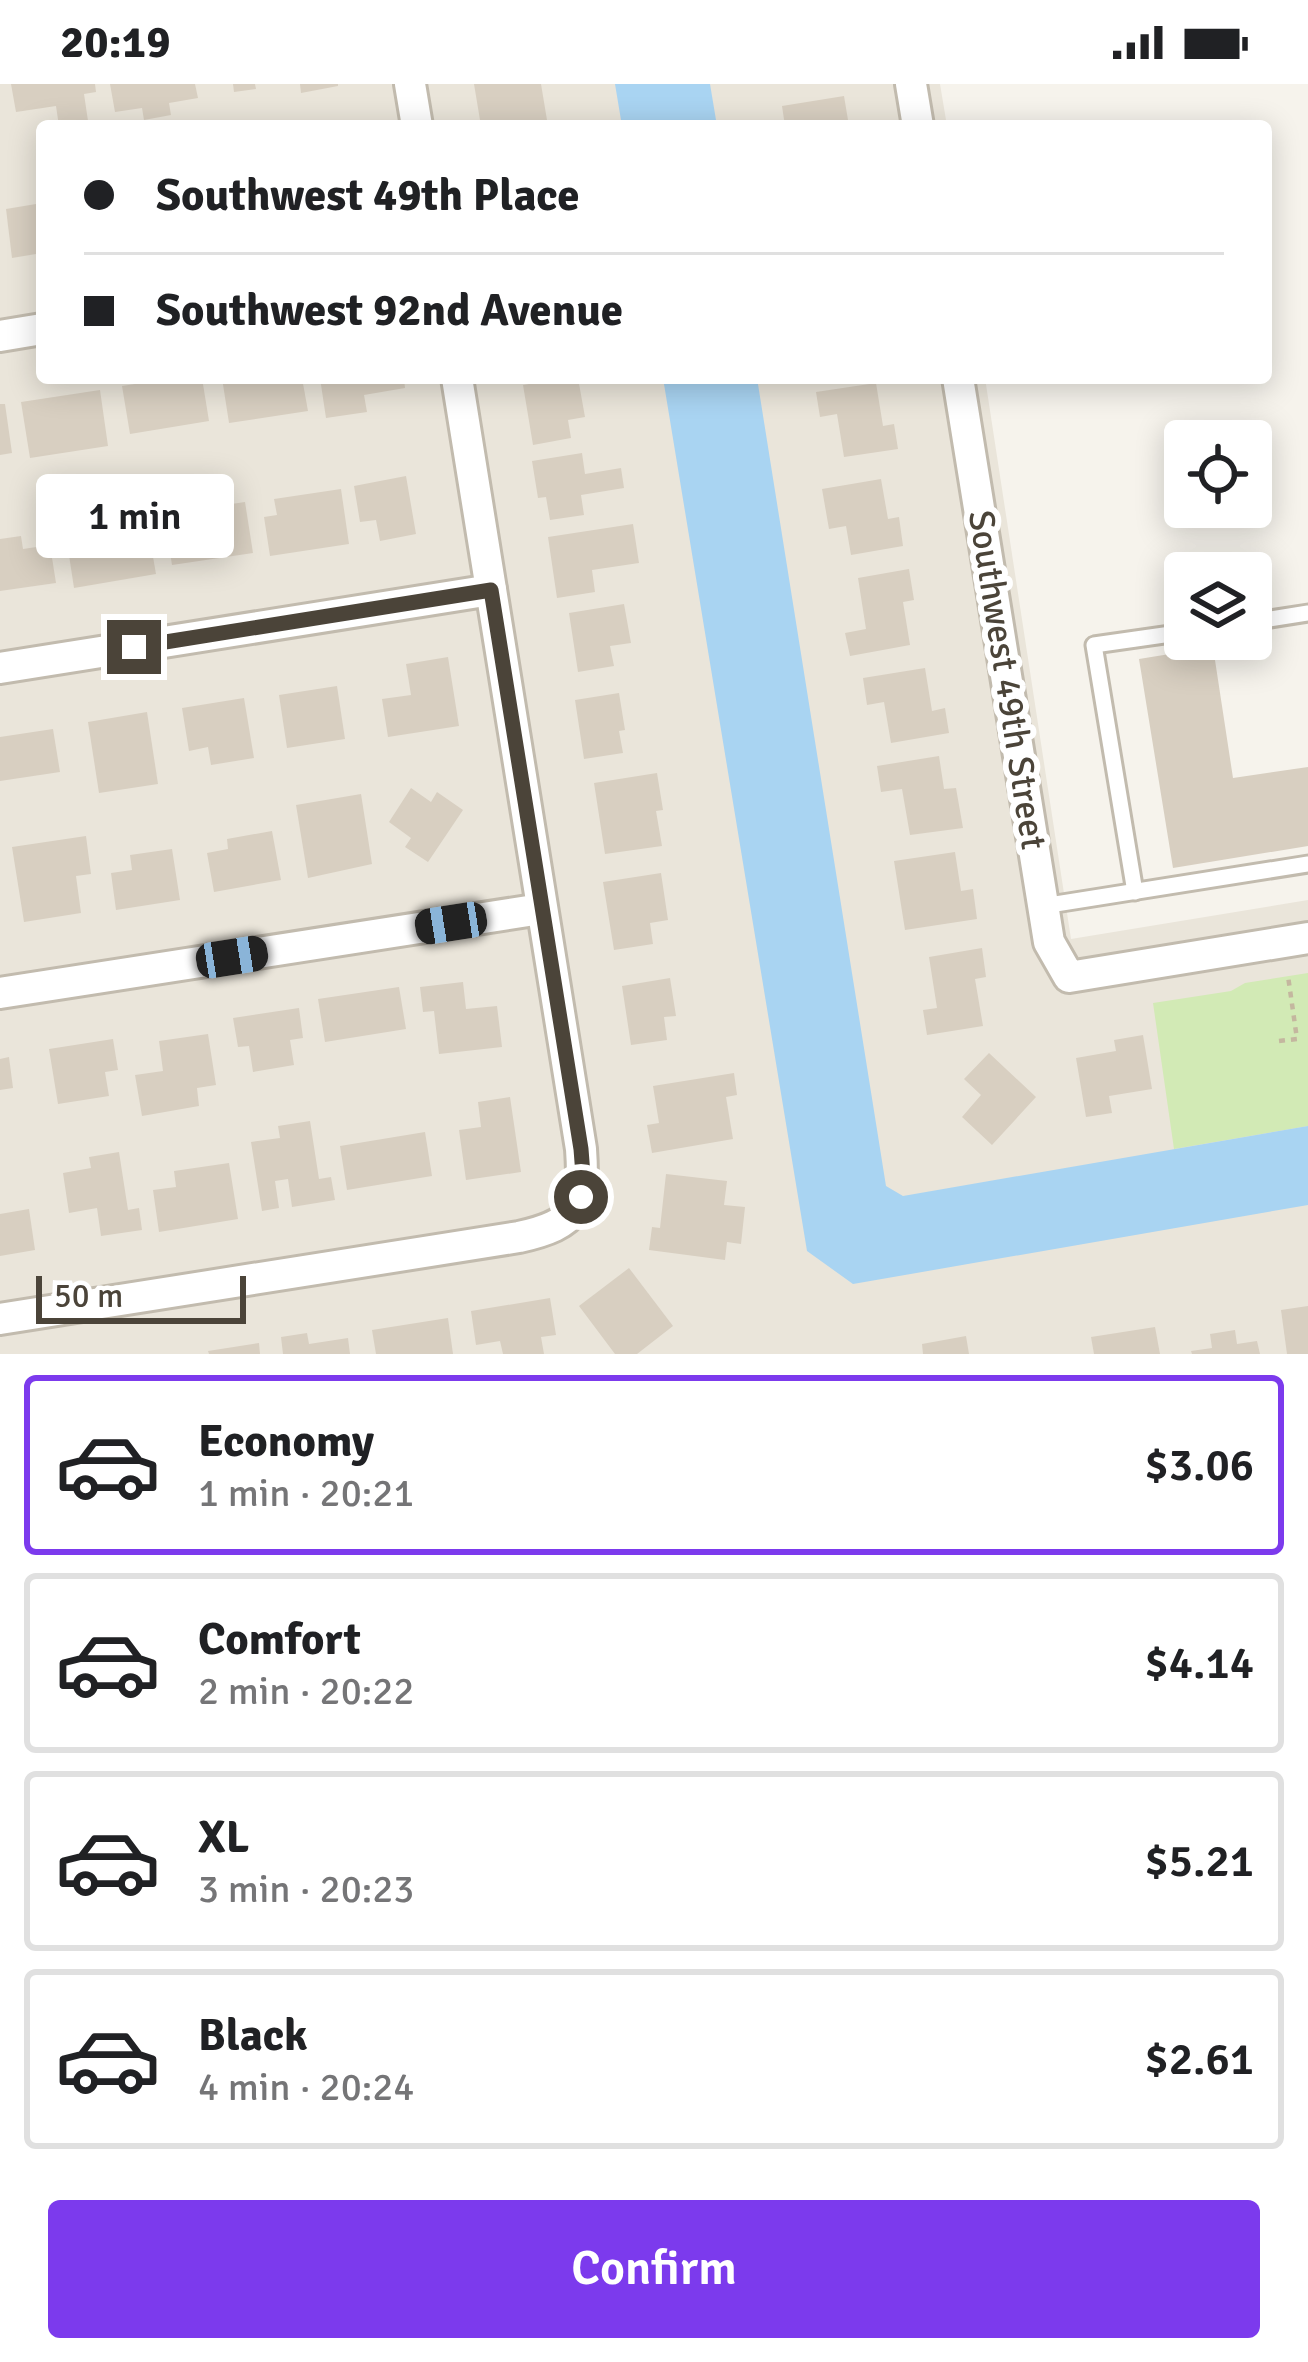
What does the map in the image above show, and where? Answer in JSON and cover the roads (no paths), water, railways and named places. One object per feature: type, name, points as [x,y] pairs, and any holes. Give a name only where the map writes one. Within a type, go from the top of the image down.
[{"type":"street","points":[[410,84],[416,120]]},
{"type":"street","points":[[911,84],[917,120]]},
{"type":"street","points":[[0,336],[36,330]]},
{"type":"street","points":[[0,1319],[519,1237],[557,1226],[581,1197],[581,1149],[458,384]]},
{"type":"street","name":"Southwest 49th Street","points":[[959,384],[1049,942],[1069,977],[1308,938]]},
{"type":"street","points":[[0,668],[491,590]]},
{"type":"street","points":[[0,993],[542,909]]},
{"type":"lane","points":[[1272,619],[1308,613]]},
{"type":"lane","points":[[1135,892],[1094,645],[1164,635]]},
{"type":"lane","points":[[1043,906],[1308,864]]},
{"type":"water","points":[[615,84],[710,84],[716,120],[621,120]]},
{"type":"water","points":[[664,384],[758,384],[886,1186],[903,1196],[1308,1126],[1308,1205],[853,1284],[807,1251]]}]
